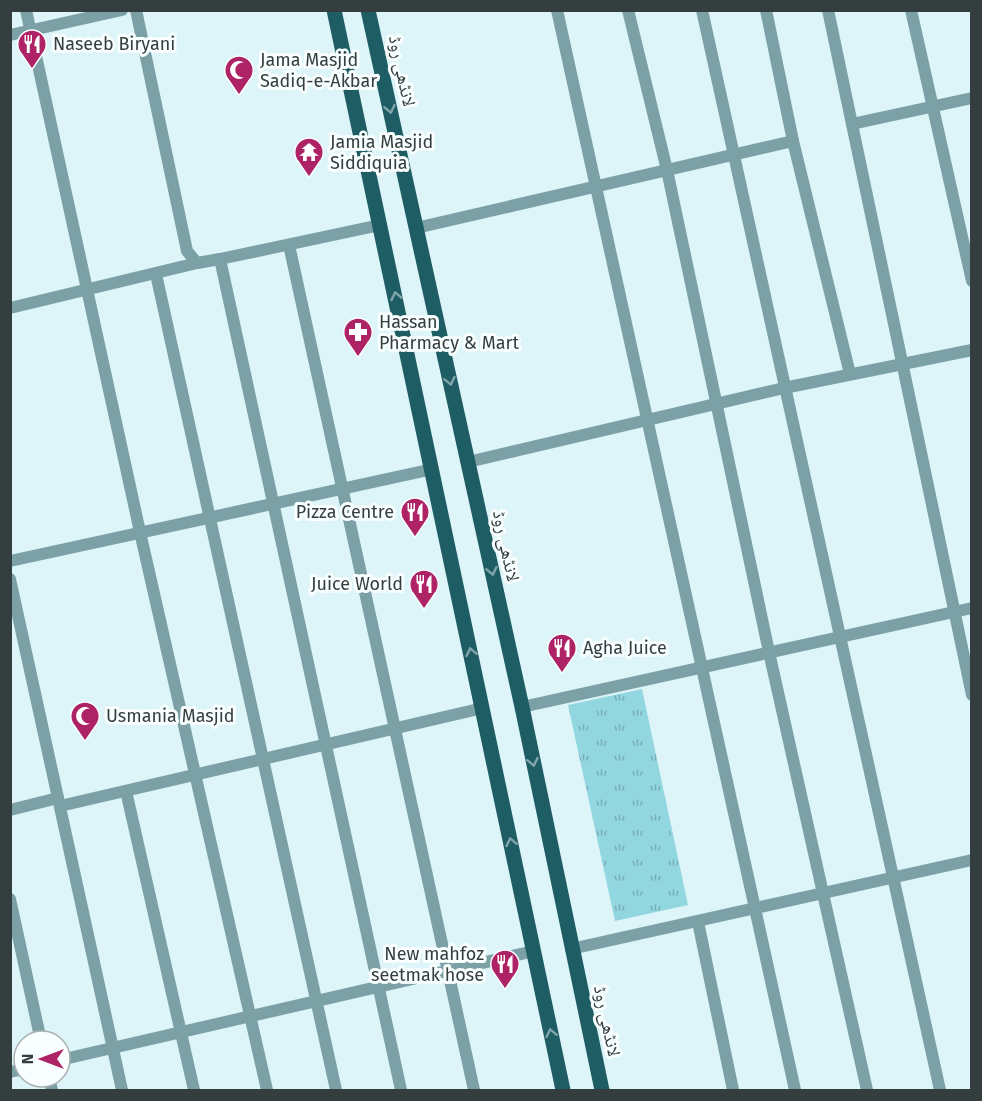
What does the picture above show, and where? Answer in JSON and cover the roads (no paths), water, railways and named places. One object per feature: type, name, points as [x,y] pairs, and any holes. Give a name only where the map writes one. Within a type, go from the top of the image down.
[{"type":"main road","points":[[334,10],[563,1090]]},
{"type":"main road","name":"لانڈھی روڈ","points":[[368,10],[522,707],[602,1090]]},
{"type":"street","points":[[26,10],[140,532],[267,1090]]},
{"type":"street","points":[[10,35],[98,13],[122,10]]},
{"type":"street","points":[[136,10],[189,256],[197,263]]},
{"type":"street","points":[[557,10],[795,1090]]},
{"type":"street","points":[[628,10],[667,170],[715,404],[867,1090]]},
{"type":"street","points":[[702,10],[940,1090]]},
{"type":"street","points":[[766,10],[793,141],[850,374]]},
{"type":"street","points":[[828,10],[972,695]]},
{"type":"street","points":[[911,10],[972,281]]},
{"type":"street","points":[[852,124],[972,98]]},
{"type":"street","points":[[416,228],[793,141]]},
{"type":"street","points":[[10,308],[197,263],[380,225]]},
{"type":"street","points":[[289,245],[474,1090]]},
{"type":"street","points":[[220,259],[400,1090]]},
{"type":"street","points":[[156,274],[336,1090]]},
{"type":"street","points":[[468,462],[784,388],[972,350]]},
{"type":"street","points":[[10,561],[433,469]]},
{"type":"street","points":[[10,579],[122,1090]]},
{"type":"street","points":[[522,707],[972,608]]},
{"type":"street","points":[[10,810],[126,791],[483,708]]},
{"type":"street","points":[[126,791],[194,1090]]},
{"type":"street","points":[[571,949],[972,860]]},
{"type":"street","points":[[10,899],[38,1029]]},
{"type":"street","points":[[698,922],[733,1090]]},
{"type":"street","points":[[72,1057],[534,951]]},
{"type":"place","name":"Naseeb Biryani","points":[[32,70]]},
{"type":"place","name":"Jama Masjid Sadiq-e-Akbar","points":[[239,96]]},
{"type":"place","name":"Jamia Masjid Siddiquia","points":[[309,178]]},
{"type":"place","name":"Hassan Pharmacy & Mart","points":[[358,358]]},
{"type":"place","name":"Pizza Centre","points":[[415,538]]},
{"type":"place","name":"Juice World","points":[[424,610]]},
{"type":"place","name":"Agha Juice","points":[[562,674]]},
{"type":"place","name":"Usmania Masjid","points":[[85,742]]},
{"type":"place","name":"New mahfoz seetmak hose","points":[[505,990]]}]
